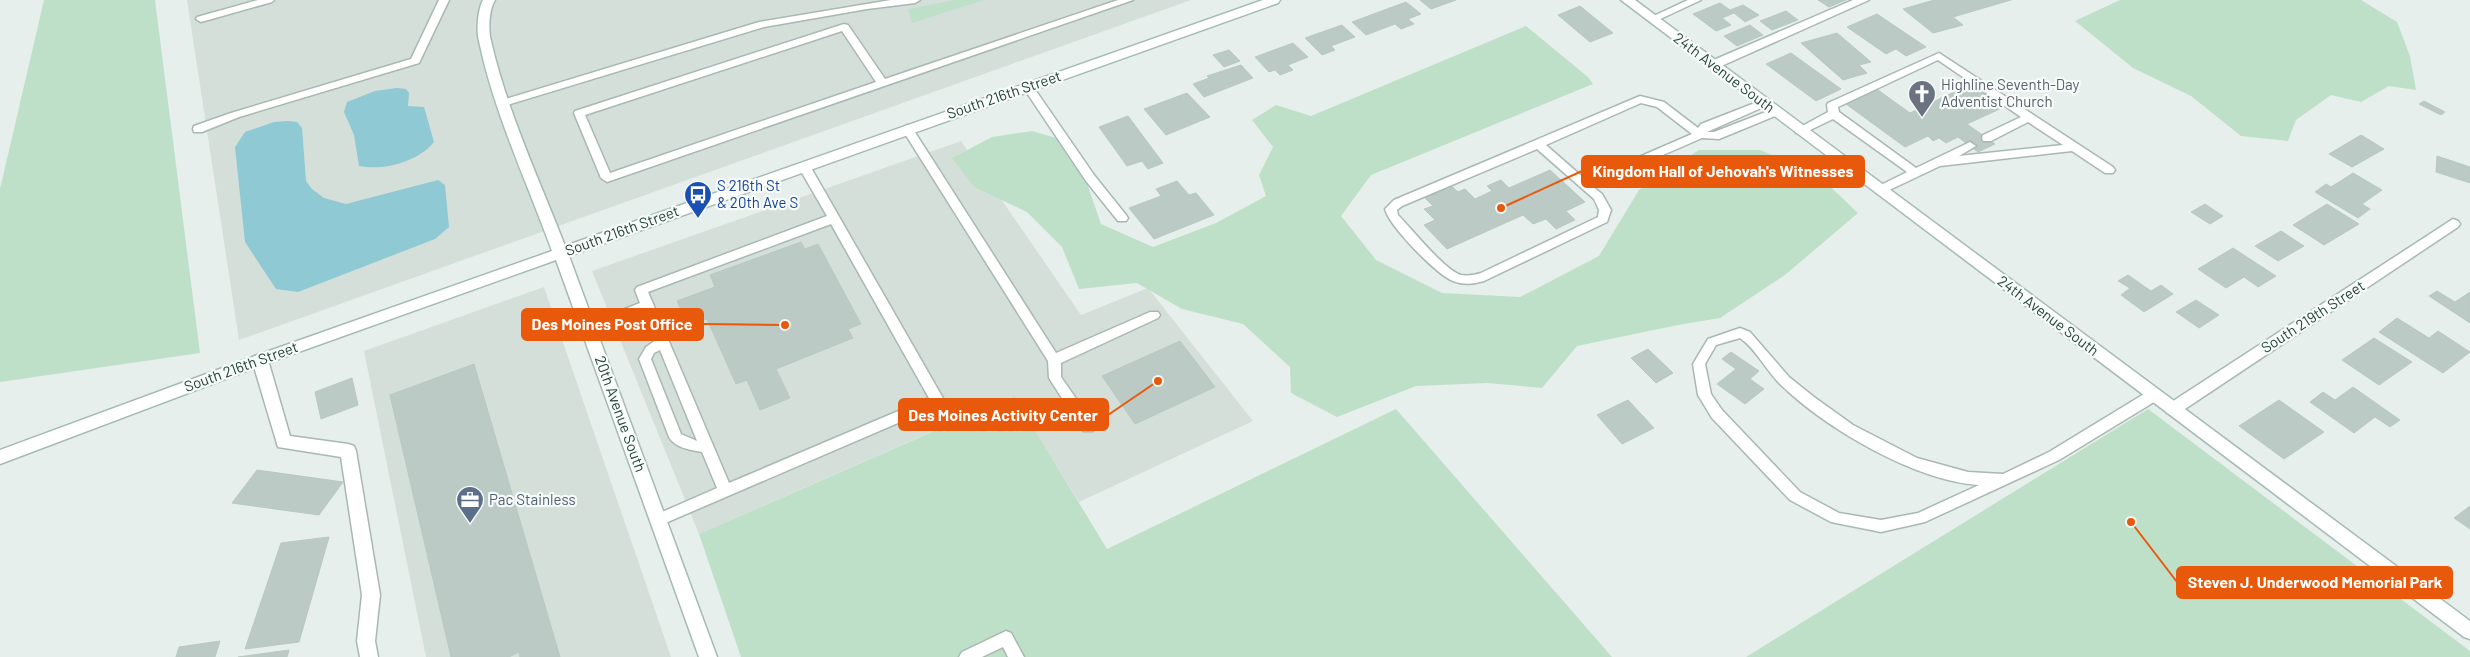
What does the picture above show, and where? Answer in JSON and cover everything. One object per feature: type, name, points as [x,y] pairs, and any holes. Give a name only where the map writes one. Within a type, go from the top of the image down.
[{"type":"street","name":"20th Avenue South","points":[[489,0],[486,5],[484,39],[503,103],[588,328],[708,657]]},
{"type":"street","name":"South 216th Street","points":[[0,457],[260,360],[1274,0]]},
{"type":"street","name":"24th Avenue South","points":[[1627,0],[2470,631]]},
{"type":"street","points":[[1713,65],[1863,0]]},
{"type":"street","name":"South 219th Street","points":[[2173,409],[2453,224]]},
{"type":"street","points":[[260,360],[284,442],[348,451],[372,594],[366,641],[369,657]]},
{"type":"lane","points":[[201,18],[269,0]]},
{"type":"lane","points":[[198,129],[235,115],[415,62],[444,0]]},
{"type":"lane","points":[[503,103],[763,24],[867,6],[915,0]]},
{"type":"lane","points":[[882,83],[844,27],[579,113],[607,178],[1128,0]]},
{"type":"lane","points":[[1652,19],[1696,0]]},
{"type":"lane","points":[[1916,173],[1834,114],[1832,105],[1939,56],[2109,170]]},
{"type":"lane","points":[[1028,87],[1090,178],[1122,218]]},
{"type":"lane","points":[[1538,144],[1598,197],[1605,210],[1603,219],[1484,278],[1475,279],[1457,278],[1450,273],[1392,217],[1391,209],[1398,203],[1640,100],[1650,99],[1661,104],[1699,135]]},
{"type":"lane","points":[[1699,135],[1705,127],[1764,103]]},
{"type":"lane","points":[[1584,184],[1699,135],[1715,136],[1776,112]]},
{"type":"lane","points":[[1800,130],[1834,114]]},
{"type":"lane","points":[[1986,138],[2029,117]]},
{"type":"lane","points":[[907,129],[1054,360],[1055,378],[1088,427]]},
{"type":"lane","points":[[1881,190],[1970,146]]},
{"type":"lane","points":[[1938,162],[2075,147]]},
{"type":"lane","points":[[658,520],[937,400],[804,166]]},
{"type":"lane","points":[[725,491],[641,290],[834,218]]},
{"type":"lane","points":[[588,328],[648,306]]},
{"type":"lane","points":[[1054,360],[1154,315]]},
{"type":"lane","points":[[2002,479],[1958,477],[1903,458],[1851,430],[1791,387],[1774,370],[1746,334],[1740,333],[1712,342],[1699,364],[1704,395],[1717,414],[1795,496],[1836,518],[1881,526],[1920,518],[2054,456],[2154,395]]},
{"type":"lane","points":[[663,342],[650,350],[645,359],[676,437],[680,441],[707,448]]},
{"type":"lane","points":[[967,657],[1006,638],[1016,657]]},
{"type":"shaded area","points":[[187,0],[1191,0],[239,340]]},
{"type":"shaded area","points":[[961,141],[1081,315],[1148,288],[1253,421],[1079,502],[1013,396],[699,534],[592,271]]},
{"type":"shaded area","points":[[544,287],[671,657],[426,657],[364,351]]},
{"type":"green space","points":[[44,0],[155,0],[200,353],[0,382],[0,189]]},
{"type":"green space","points":[[955,0],[984,0],[912,23],[908,9]]},
{"type":"green space","points":[[2120,0],[2361,0],[2397,22],[2410,56],[2416,90],[2389,86],[2361,102],[2331,95],[2296,120],[2288,141],[2241,136],[2191,96],[2133,68],[2075,21]]},
{"type":"green space","points":[[1526,26],[1588,77],[1593,84],[1371,175],[1341,216],[1376,260],[1442,293],[1520,297],[1599,256],[1639,190],[1699,150],[1760,150],[1818,175],[1858,213],[1785,275],[1720,318],[1577,346],[1542,388],[1488,383],[1416,386],[1337,417],[1291,393],[1290,367],[1243,324],[1182,309],[1137,283],[1079,289],[1062,247],[1027,212],[974,187],[952,158],[992,137],[1032,131],[1073,143],[1101,224],[1153,247],[1216,223],[1266,196],[1259,175],[1273,147],[1252,120],[1276,105],[1311,116]]},
{"type":"green space","points":[[1014,396],[1107,549],[1396,409],[1612,657],[741,657],[699,534]]},
{"type":"green space","points":[[2148,409],[2470,651],[2470,657],[1746,657]]},
{"type":"water","points":[[397,88],[406,89],[409,93],[408,106],[424,107],[434,142],[410,160],[389,166],[359,166],[354,135],[344,112],[347,102],[375,91]]},
{"type":"water","points":[[274,122],[297,122],[302,128],[306,181],[312,189],[324,198],[346,204],[438,180],[445,185],[449,227],[435,239],[298,292],[276,289],[245,242],[235,147],[245,132]]},
{"type":"building","points":[[1420,0],[1456,0],[1431,9]]},
{"type":"building","points":[[1818,0],[1846,0],[1829,7]]},
{"type":"building","points":[[1934,0],[2011,0],[1953,17],[1963,25],[1933,33],[1903,9]]},
{"type":"building","points":[[1406,2],[1421,14],[1408,19],[1414,24],[1401,29],[1395,24],[1366,35],[1352,22]]},
{"type":"building","points":[[1720,3],[1730,10],[1743,5],[1759,15],[1745,22],[1734,13],[1722,18],[1731,25],[1716,31],[1693,14]]},
{"type":"building","points":[[1580,6],[1613,33],[1590,42],[1558,15]]},
{"type":"building","points":[[1786,11],[1798,20],[1772,30],[1760,21]]},
{"type":"building","points":[[1877,14],[1926,47],[1906,56],[1896,49],[1886,54],[1847,27]]},
{"type":"building","points":[[1342,25],[1355,37],[1331,46],[1335,50],[1322,55],[1305,38]]},
{"type":"building","points":[[1750,25],[1763,35],[1737,46],[1724,36]]},
{"type":"building","points":[[1837,33],[1871,62],[1859,65],[1867,73],[1843,80],[1801,43]]},
{"type":"building","points":[[1293,43],[1308,57],[1288,65],[1293,70],[1280,75],[1275,70],[1269,72],[1255,57]]},
{"type":"building","points":[[1229,50],[1240,61],[1224,67],[1213,55]]},
{"type":"building","points":[[1791,53],[1841,89],[1816,101],[1766,64]]},
{"type":"building","points":[[1241,65],[1253,78],[1204,97],[1193,84],[1209,78],[1207,76]]},
{"type":"building","name":"Highline Seventh-Day Adventist Church","points":[[1971,84],[2004,107],[1967,124],[1995,144],[1978,152],[1958,137],[1946,143],[1939,138],[1933,141],[1928,136],[1905,147],[1846,104],[1878,90],[1910,113]]},
{"type":"building","points":[[1187,93],[1210,117],[1166,135],[1144,109]]},
{"type":"building","points":[[2424,101],[2445,112],[2441,115],[2419,104]]},
{"type":"building","points":[[1128,116],[1163,163],[1148,169],[1142,161],[1127,166],[1099,127]]},
{"type":"building","points":[[2361,135],[2384,149],[2352,167],[2329,154]]},
{"type":"building","points":[[2437,156],[2470,167],[2470,183],[2436,172]]},
{"type":"building","points":[[1550,170],[1585,202],[1566,211],[1575,220],[1556,229],[1546,219],[1533,224],[1523,215],[1447,249],[1424,225],[1435,220],[1424,209],[1433,206],[1423,196],[1450,185],[1458,192],[1465,189],[1475,199],[1492,191],[1487,186],[1501,180],[1509,188]]},
{"type":"building","points":[[2353,173],[2382,190],[2362,204],[2370,209],[2358,218],[2315,192],[2326,184],[2331,187]]},
{"type":"building","points":[[1177,181],[1189,195],[1196,193],[1214,215],[1154,239],[1129,208],[1161,196],[1156,189]]},
{"type":"building","points":[[2205,204],[2223,216],[2210,224],[2191,212]]},
{"type":"building","points":[[2327,204],[2359,224],[2324,245],[2293,225]]},
{"type":"building","points":[[2281,231],[2304,246],[2278,261],[2255,246]]},
{"type":"building","points":[[801,242],[805,249],[818,244],[861,324],[848,329],[853,338],[776,369],[790,398],[760,410],[747,380],[736,384],[707,319],[688,326],[677,301],[715,287],[710,275]]},
{"type":"building","points":[[2233,248],[2276,276],[2258,287],[2244,277],[2226,288],[2198,269]]},
{"type":"building","points":[[2128,275],[2151,291],[2161,285],[2173,294],[2144,312],[2121,295],[2130,288],[2118,281]]},
{"type":"building","points":[[2437,291],[2455,302],[2470,292],[2470,323],[2429,296]]},
{"type":"building","points":[[2196,300],[2219,315],[2199,328],[2176,312]]},
{"type":"building","points":[[2397,318],[2429,338],[2438,331],[2470,352],[2443,373],[2379,332]]},
{"type":"building","points":[[2374,338],[2412,362],[2379,385],[2342,360]]},
{"type":"building","points":[[1180,341],[1215,387],[1135,424],[1102,376]]},
{"type":"building","points":[[1648,349],[1673,373],[1656,383],[1631,358]]},
{"type":"building","points":[[1731,352],[1759,371],[1750,379],[1764,389],[1745,404],[1717,384],[1736,369],[1722,359]]},
{"type":"building","name":"Pac Stainless","points":[[474,364],[560,657],[520,657],[519,652],[509,657],[451,657],[390,395]]},
{"type":"building","points":[[352,378],[358,405],[321,419],[315,392]]},
{"type":"building","points":[[2353,387],[2400,420],[2390,427],[2375,417],[2354,433],[2310,402],[2323,392],[2335,400]]},
{"type":"building","points":[[1628,400],[1654,428],[1622,444],[1597,415]]},
{"type":"building","points":[[2279,400],[2324,432],[2284,459],[2239,426]]},
{"type":"building","points":[[257,470],[343,482],[319,515],[232,503]]},
{"type":"building","points":[[2470,506],[2470,529],[2454,518]]},
{"type":"building","points":[[329,537],[299,642],[245,649],[281,543]]},
{"type":"building","points":[[220,641],[215,657],[176,657],[179,647]]},
{"type":"building","points":[[289,650],[287,657],[238,657]]},
{"type":"place","name":"Highline Seventh-Day Adventist Church","points":[[1922,118]]},
{"type":"place","name":"Kingdom Hall of Jehovah's Witnesses","points":[[1501,208]]},
{"type":"place","name":"S 216th St & 20th Ave S","points":[[698,219]]},
{"type":"place","name":"Des Moines Post Office","points":[[785,325]]},
{"type":"place","name":"Des Moines Activity Center","points":[[1158,381]]},
{"type":"place","name":"Steven J. Underwood Memorial Park","points":[[2131,522]]},
{"type":"place","name":"Pac Stainless","points":[[470,524]]}]
